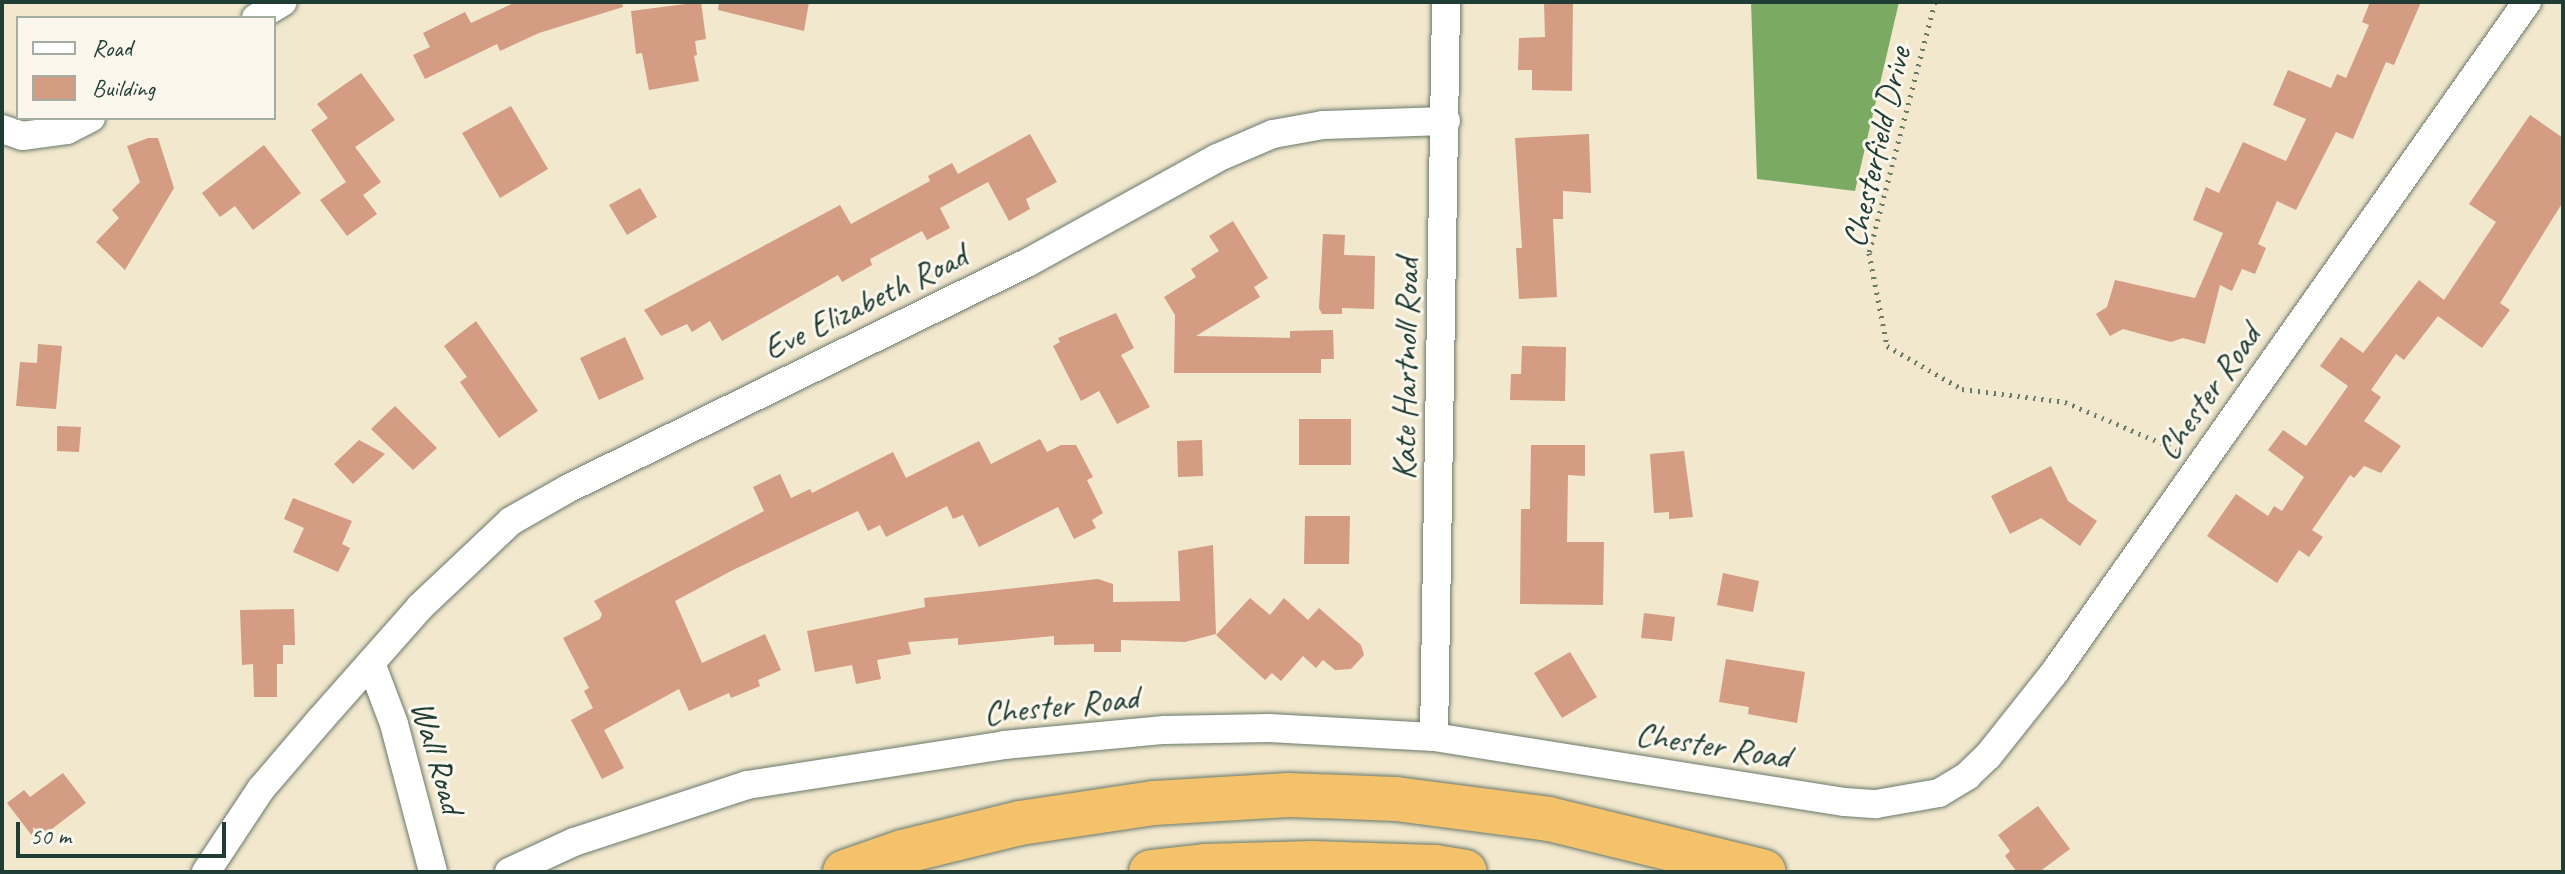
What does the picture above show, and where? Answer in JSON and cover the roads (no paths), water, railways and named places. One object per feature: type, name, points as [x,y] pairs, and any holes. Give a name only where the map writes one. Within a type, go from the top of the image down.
[{"type":"highway","points":[[845,872],[902,852],[1020,823],[1154,803],[1289,795],[1396,799],[1549,819],[1679,848],[1764,872]]},
{"type":"highway","points":[[1151,872],[1205,866],[1312,863],[1435,867],[1465,872]]},
{"type":"street","points":[[259,16],[283,2]]},
{"type":"street","name":"Kate Hartnoll Road","points":[[1434,737],[1446,2]]},
{"type":"street","name":"Chester Road","points":[[509,872],[574,842],[747,785],[1004,745],[1164,730],[1269,728],[1434,737],[1845,802],[1876,804],[1939,793],[1967,776],[2019,719],[2527,2]]},
{"type":"street","points":[[12,132],[67,130],[87,120]]},
{"type":"street","name":"Eve Elizabeth Road","points":[[206,872],[261,789],[456,570],[511,521],[581,482],[1027,263],[1217,158],[1273,134],[1323,125],[1446,121]]},
{"type":"street","name":"Wall Road","points":[[371,663],[394,724],[433,872]]}]
